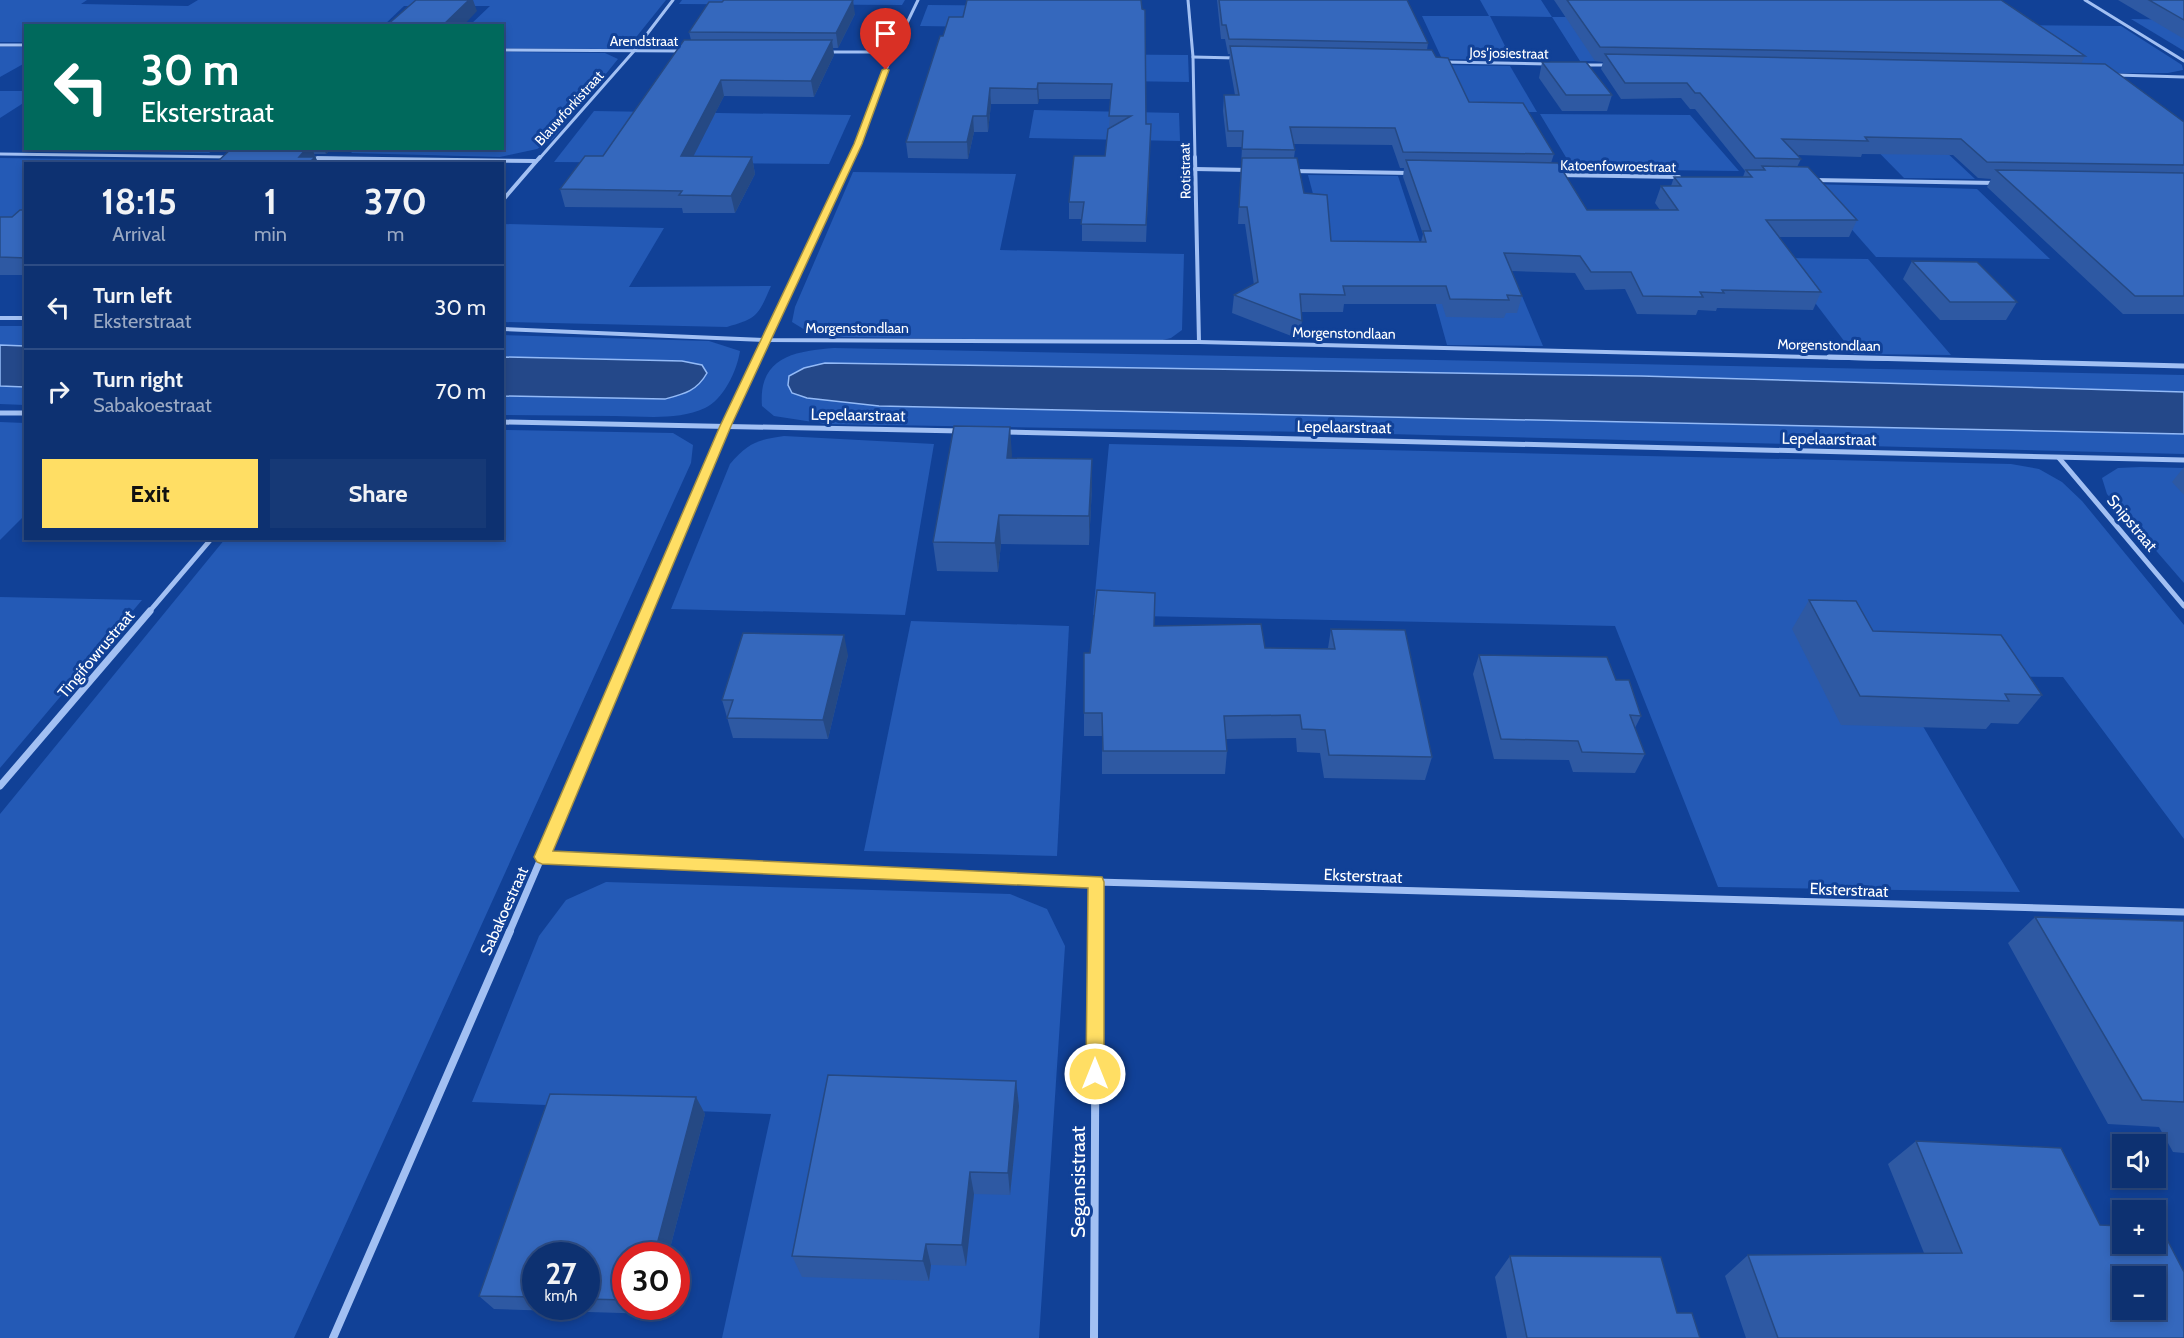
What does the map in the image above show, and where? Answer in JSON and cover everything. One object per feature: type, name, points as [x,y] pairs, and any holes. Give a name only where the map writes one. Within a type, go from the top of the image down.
[{"type":"street","name":"Blauwforkistraat","points":[[504,199],[634,51],[673,0]]},
{"type":"street","name":"Sabakoestraat","points":[[333,1338],[542,857],[725,426],[858,144],[893,52],[918,0]]},
{"type":"street","name":"Rotistraat","points":[[1188,0],[1192,57],[1199,342]]},
{"type":"street","points":[[2085,0],[2184,61]]},
{"type":"street","points":[[0,45],[24,45]]},
{"type":"street","name":"Arendstraat","points":[[504,50],[693,51]]},
{"type":"street","points":[[822,52],[893,52]]},
{"type":"street","points":[[1192,57],[1240,58]]},
{"type":"street","name":"Jos'josiestraat","points":[[1443,62],[1551,64]]},
{"type":"street","points":[[1575,64],[1611,65]]},
{"type":"street","points":[[2112,75],[2184,77]]},
{"type":"street","points":[[0,154],[238,158]]},
{"type":"street","points":[[310,158],[536,161]]},
{"type":"street","points":[[1195,169],[1255,170]]},
{"type":"street","points":[[1290,171],[1421,173]]},
{"type":"street","name":"Katoenfowroestraat","points":[[1552,175],[1684,177]]},
{"type":"street","points":[[1803,180],[2005,183]]},
{"type":"street","points":[[0,318],[24,318]]},
{"type":"street","name":"Morgenstondlaan","points":[[504,329],[765,340],[1199,342],[2184,366]]},
{"type":"street","points":[[0,413],[24,413]]},
{"type":"street","name":"Lepelaarstraat","points":[[504,422],[963,431]]},
{"type":"street","name":"Lepelaarstraat","points":[[999,432],[2184,460]]},
{"type":"street","name":"Snipstraat","points":[[2058,458],[2184,606]]},
{"type":"street","name":"Tingifowrustraat","points":[[0,786],[210,540]]},
{"type":"street","name":"Eksterstraat","points":[[542,857],[1096,882],[2184,912]]},
{"type":"street","name":"Segansistraat","points":[[1094,1338],[1096,882]]},
{"type":"shaded area","points":[[0,0],[87,0],[81,4],[188,6],[198,0],[666,0],[633,41],[626,45],[606,49],[504,48],[504,24],[471,24],[490,6],[404,6],[385,24],[24,24],[24,42],[0,42]]},
{"type":"shaded area","points":[[682,0],[905,0],[902,5],[679,4]]},
{"type":"shaded area","points":[[1480,0],[1541,0],[1552,17],[1490,16],[1512,60],[1442,59],[1422,16],[1489,16]]},
{"type":"shaded area","points":[[928,5],[1055,6],[1054,28],[920,26]]},
{"type":"shaded area","points":[[1552,17],[1618,17],[1650,62],[1580,61]]},
{"type":"shaded area","points":[[2131,19],[2184,20],[2184,51]]},
{"type":"shaded area","points":[[2014,25],[2121,26],[2182,65],[2183,70],[2168,73],[2086,73]]},
{"type":"shaded area","points":[[0,47],[24,47],[24,64],[0,77]]},
{"type":"shaded area","points":[[504,52],[605,53],[618,59],[552,140],[537,149],[500,157],[351,153],[354,150],[504,150]]},
{"type":"shaded area","points":[[1050,54],[1188,55],[1189,82],[1048,80]]},
{"type":"shaded area","points":[[1445,65],[1510,66],[1537,112],[1469,112]]},
{"type":"shaded area","points":[[0,91],[24,91],[24,103],[0,118]]},
{"type":"shaded area","points":[[1034,110],[1179,113],[1180,141],[1029,138]]},
{"type":"shaded area","points":[[594,111],[851,115],[829,164],[554,162]]},
{"type":"shaded area","points":[[1540,114],[1690,115],[1739,171],[1573,169]]},
{"type":"shaded area","points":[[1846,119],[1912,120],[1975,179],[1904,178]]},
{"type":"shaded area","points":[[84,150],[214,150],[209,153],[83,151]]},
{"type":"shaded area","points":[[0,158],[221,161],[24,162],[24,222],[0,221]]},
{"type":"shaded area","points":[[853,172],[1016,174],[1000,250],[1184,254],[1182,330],[1171,338],[1154,342],[844,337],[810,333],[792,322],[795,307]]},
{"type":"shaded area","points":[[1308,175],[1398,176],[1422,249],[1327,247]]},
{"type":"shaded area","points":[[1812,184],[1977,189],[2050,259],[1876,257]]},
{"type":"shaded area","points":[[504,224],[664,228],[629,287],[771,286],[760,309],[752,318],[727,327],[504,322]]},
{"type":"shaded area","points":[[1421,251],[1504,253],[1543,346],[1447,345]]},
{"type":"shaded area","points":[[1781,258],[1868,259],[1951,355],[1854,354]]},
{"type":"shaded area","points":[[0,326],[24,326],[24,346],[0,345]]},
{"type":"shaded area","points":[[504,335],[709,341],[740,351],[732,376],[718,399],[705,408],[683,415],[660,417],[504,415],[504,396],[665,399],[702,365],[682,361],[504,357]]},
{"type":"shaded area","points":[[0,345],[24,346],[24,387],[0,386]]},
{"type":"shaded area","points":[[834,348],[2184,375],[2184,392],[1641,376],[825,363],[804,368],[807,398],[879,406],[2184,434],[2184,454],[1309,432],[826,424],[774,416],[762,406],[762,390],[766,377],[773,367],[793,355]]},
{"type":"shaded area","points":[[504,357],[682,361],[702,365],[707,373],[699,384],[684,393],[665,399],[504,396]]},
{"type":"shaded area","points":[[825,363],[1641,376],[2184,392],[2184,434],[879,406],[807,398],[792,393],[788,385],[789,376],[804,368]]},
{"type":"shaded area","points":[[0,386],[24,387],[24,405],[0,404]]},
{"type":"shaded area","points":[[0,422],[24,423],[24,516],[0,540]]},
{"type":"shaded area","points":[[504,430],[673,433],[693,445],[691,463],[294,1338],[0,1338],[0,814],[224,540],[504,540]]},
{"type":"shaded area","points":[[784,436],[934,444],[905,615],[671,609],[730,464],[748,447],[767,439]]},
{"type":"shaded area","points":[[1109,444],[2011,464],[2039,469],[2062,482],[2082,501],[2184,625],[2184,839],[2063,677],[1893,675],[2020,892],[1718,887],[1615,626],[1093,615]]},
{"type":"shaded area","points":[[2118,468],[2184,468],[2184,583],[2107,494],[2102,478]]},
{"type":"shaded area","points":[[0,597],[142,600],[0,768]]},
{"type":"shaded area","points":[[911,621],[1069,626],[1057,856],[864,851]]},
{"type":"shaded area","points":[[606,882],[1010,894],[1047,909],[1065,946],[1039,1338],[722,1338],[771,1114],[472,1102],[539,936],[566,900]]},
{"type":"building","points":[[416,0],[469,0],[444,24],[388,24]]},
{"type":"building","points":[[853,0],[836,33],[689,32],[709,2]]},
{"type":"building","points":[[967,0],[1141,0],[1142,9],[1145,10],[1146,124],[1151,124],[1146,225],[1081,224],[1084,202],[1069,202],[1074,156],[1105,156],[1108,129],[1131,116],[1109,116],[1112,84],[1038,83],[1037,89],[990,88],[987,116],[973,116],[967,142],[906,142],[940,36],[943,36],[949,17],[963,17]]},
{"type":"building","points":[[1219,0],[1407,0],[1428,43],[1229,39],[1226,25],[1222,25]]},
{"type":"building","points":[[1567,0],[2001,0],[2085,56],[1600,47]]},
{"type":"building","points":[[2149,0],[2184,0],[2184,20]]},
{"type":"building","points":[[684,40],[832,40],[811,81],[721,80],[681,156],[752,157],[731,196],[679,195],[682,191],[560,189],[585,156],[603,156]]},
{"type":"building","points":[[1230,46],[1432,50],[1436,57],[1448,58],[1469,102],[1523,103],[1554,154],[1403,152],[1395,128],[1290,127],[1295,150],[1242,149],[1243,131],[1228,131],[1224,95],[1239,95]]},
{"type":"building","points":[[1605,54],[2105,64],[2184,122],[2184,165],[1987,162],[1961,139],[1865,137],[1868,141],[1782,139],[1801,159],[1755,158],[1700,93],[1695,93],[1687,83],[1625,83]]},
{"type":"building","points":[[1542,62],[1586,62],[1612,95],[1566,95]]},
{"type":"building","points":[[230,150],[305,150],[299,157],[315,157],[310,162],[217,162]]},
{"type":"building","points":[[1242,158],[1297,158],[1304,193],[1327,195],[1331,241],[1426,242],[1423,231],[1431,231],[1406,160],[1558,163],[1587,210],[1678,210],[1661,186],[1681,186],[1674,177],[1752,177],[1746,170],[1765,170],[1762,166],[1808,167],[1857,220],[1766,220],[1821,292],[1722,290],[1724,293],[1700,292],[1703,297],[1643,296],[1631,272],[1591,272],[1580,256],[1504,253],[1522,296],[1507,295],[1509,300],[1450,299],[1446,286],[1343,286],[1345,295],[1300,294],[1302,321],[1234,295],[1258,282],[1247,207],[1239,207]]},
{"type":"building","points":[[1996,170],[2184,173],[2184,296],[2135,296]]},
{"type":"building","points":[[20,210],[24,210],[24,258],[0,257],[0,217],[12,217]]},
{"type":"building","points":[[1912,261],[1977,262],[2017,302],[1950,302]]},
{"type":"building","points":[[954,426],[1010,427],[1007,458],[1092,459],[1089,516],[999,515],[995,543],[933,542]]},
{"type":"building","points":[[1097,590],[1155,593],[1154,626],[1261,624],[1265,648],[1335,649],[1331,629],[1405,630],[1432,757],[1329,755],[1325,730],[1302,729],[1300,715],[1224,716],[1227,751],[1103,751],[1102,713],[1084,713],[1084,653],[1090,653]]},
{"type":"building","points":[[1809,600],[1856,601],[1873,631],[2001,635],[2042,695],[2005,694],[2009,701],[1860,696]]},
{"type":"building","points":[[743,633],[844,635],[823,720],[727,718],[733,700],[722,700]]},
{"type":"building","points":[[1479,655],[1607,657],[1616,680],[1629,680],[1641,716],[1630,715],[1645,754],[1582,752],[1578,741],[1501,739]]},
{"type":"building","points":[[2035,917],[2184,921],[2184,1102],[2142,1100]]},
{"type":"building","points":[[828,1075],[1016,1081],[1008,1173],[970,1172],[962,1245],[926,1244],[923,1261],[792,1256]]},
{"type":"building","points":[[550,1094],[696,1097],[658,1242],[612,1242],[612,1300],[600,1299],[600,1242],[522,1242],[522,1297],[479,1296]]},
{"type":"building","points":[[1916,1141],[2061,1148],[2100,1225],[2112,1226],[2112,1254],[2166,1254],[2166,1238],[2184,1272],[2184,1338],[1778,1338],[1748,1255],[1962,1253]]},
{"type":"building","points":[[1510,1256],[1661,1257],[1677,1313],[1692,1313],[1700,1338],[1527,1338]]},
{"type":"route","points":[[886,70],[858,144],[725,426],[542,857],[1096,882],[1095,1074]]}]
